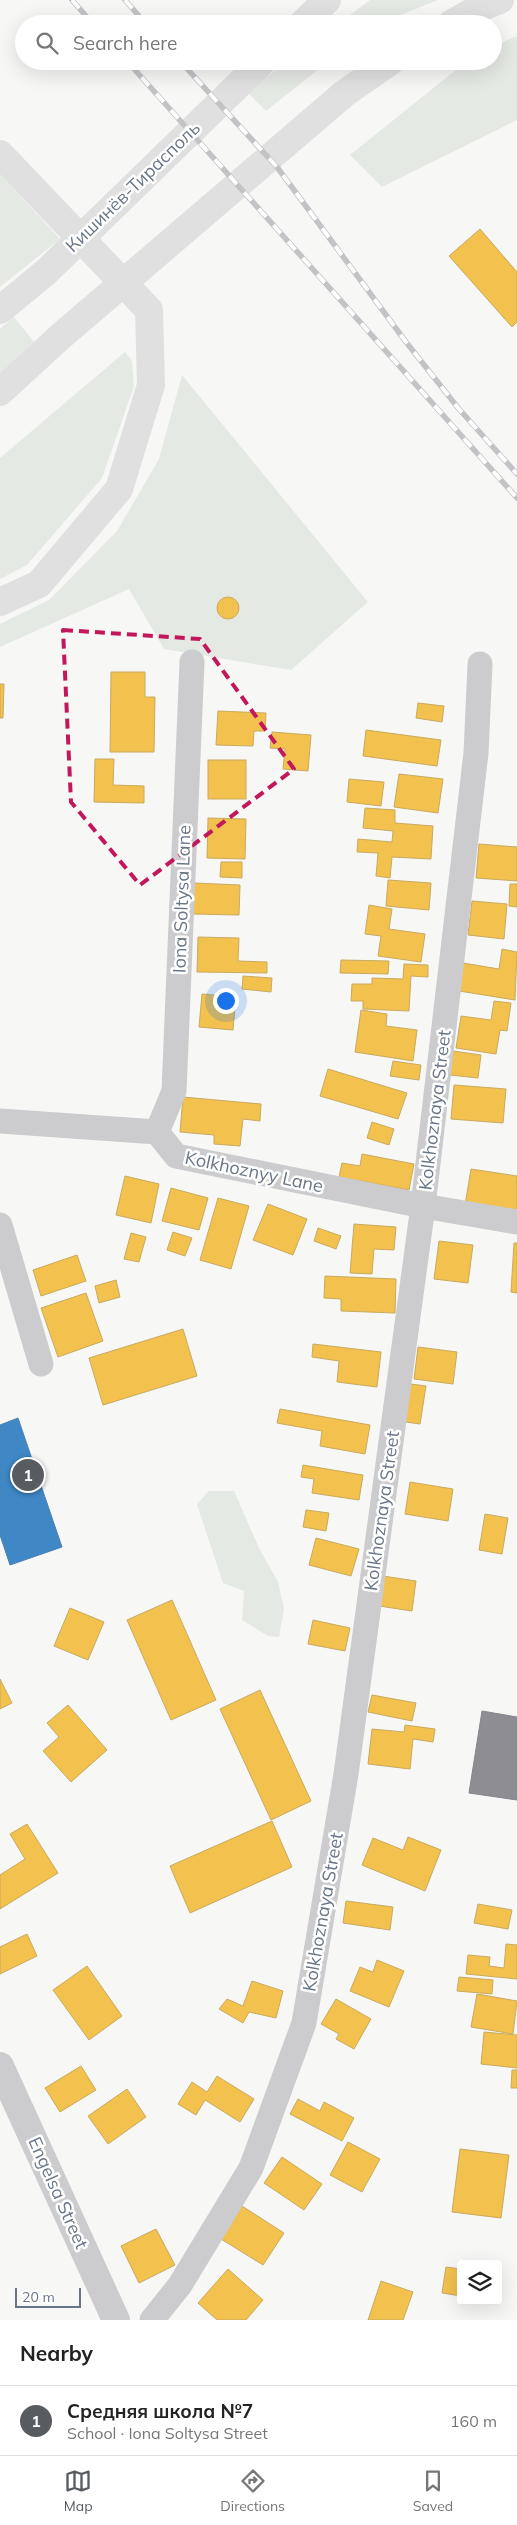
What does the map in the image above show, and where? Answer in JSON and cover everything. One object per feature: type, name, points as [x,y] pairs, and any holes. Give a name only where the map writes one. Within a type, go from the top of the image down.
[{"type":"main road","points":[[311,15],[327,0]]},
{"type":"main road","points":[[467,15],[500,0]]},
{"type":"main road","name":"Кишинёв-Тирасполь","points":[[0,310],[46,272],[254,70]]},
{"type":"main road","points":[[0,392],[62,336],[345,93],[378,70]]},
{"type":"main road","points":[[0,154],[149,310],[151,385],[119,489],[39,584],[0,602]]},
{"type":"street","name":"Iona Soltysa Lane","points":[[157,1132],[174,1091],[192,662]]},
{"type":"street","name":"Kolkhoznaya Street","points":[[152,2320],[180,2285],[251,2168],[304,2023],[346,1774],[424,1206],[476,753],[480,664]]},
{"type":"street","points":[[0,1121],[157,1132]]},
{"type":"street","name":"Kolkhoznyy Lane","points":[[157,1132],[176,1156],[424,1206],[517,1222]]},
{"type":"street","points":[[0,1225],[41,1364]]},
{"type":"street","name":"Engelsa Street","points":[[0,2066],[116,2320]]},
{"type":"highlighted area","points":[[63,630],[200,639],[294,769],[140,885],[71,802]]},
{"type":"shaded area","points":[[370,0],[438,0],[400,15],[350,15]]},
{"type":"shaded area","points":[[517,36],[517,120],[382,187],[350,155],[456,70],[502,70],[502,42]]},
{"type":"shaded area","points":[[276,70],[318,70],[266,111],[247,92]]},
{"type":"shaded area","points":[[0,174],[60,239],[0,287]]},
{"type":"shaded area","points":[[14,317],[34,342],[0,374],[0,329]]},
{"type":"shaded area","points":[[125,352],[132,361],[134,386],[102,478],[27,565],[0,579],[0,458]]},
{"type":"shaded area","points":[[182,375],[368,602],[291,670],[164,649],[129,589],[0,647],[0,624],[49,600],[117,531],[159,459]]},
{"type":"shaded area","points":[[209,1491],[234,1491],[259,1548],[278,1582],[284,1609],[279,1637],[268,1636],[242,1620],[244,1591],[223,1583],[197,1504]]},
{"type":"building: Homes","points":[[480,229],[517,272],[517,322],[512,327],[449,256]]},
{"type":"building: Homes","points":[[228,597],[238,604],[239,608],[232,618],[228,619],[218,612],[217,608],[224,598]]},
{"type":"building: Homes","points":[[111,672],[145,672],[145,697],[155,697],[154,752],[110,752]]},
{"type":"building: Homes","points":[[0,684],[4,684],[3,718],[0,718]]},
{"type":"building: Homes","points":[[418,703],[444,706],[442,722],[416,718]]},
{"type":"building: Homes","points":[[218,711],[266,713],[265,731],[254,731],[253,746],[216,745]]},
{"type":"building: Homes","points":[[366,730],[441,740],[437,766],[363,756]]},
{"type":"building: Homes","points":[[272,732],[311,735],[308,771],[283,769],[285,749],[270,748]]},
{"type":"building: Homes","points":[[95,759],[114,759],[113,785],[144,786],[144,803],[94,802]]},
{"type":"building: Homes","points":[[208,760],[246,760],[246,799],[208,799]]},
{"type":"building: Homes","points":[[399,774],[443,779],[438,813],[394,807]]},
{"type":"building: Homes","points":[[349,779],[384,782],[381,806],[347,802]]},
{"type":"building: Homes","points":[[365,808],[395,810],[395,823],[433,826],[431,859],[392,857],[390,878],[376,876],[378,853],[357,852],[358,839],[392,842],[393,831],[363,828]]},
{"type":"building: Homes","points":[[208,818],[246,819],[245,859],[207,858]]},
{"type":"building: Homes","points":[[479,844],[517,847],[517,881],[476,878]]},
{"type":"building: Homes","points":[[221,862],[242,862],[242,878],[220,877]]},
{"type":"building: Homes","points":[[388,880],[431,883],[429,910],[386,906]]},
{"type":"building: Homes","points":[[194,883],[240,885],[239,915],[193,914]]},
{"type":"building: Homes","points":[[510,884],[517,884],[517,907],[509,906]]},
{"type":"building: Homes","points":[[472,901],[507,904],[504,939],[468,935]]},
{"type":"building: Homes","points":[[369,905],[392,909],[389,929],[425,934],[421,962],[378,956],[381,936],[365,934]]},
{"type":"building: Homes","points":[[198,937],[239,938],[238,961],[267,962],[267,973],[197,972]]},
{"type":"building: Homes","points":[[502,949],[517,952],[515,1000],[459,991],[463,963],[499,969]]},
{"type":"building: Homes","points":[[341,960],[389,961],[388,974],[340,973]]},
{"type":"building: Homes","points":[[404,964],[428,965],[428,977],[411,976],[409,1011],[363,1009],[363,1001],[351,1001],[352,984],[372,984],[372,978],[403,979]]},
{"type":"building: Homes","points":[[243,976],[272,978],[271,992],[242,989]]},
{"type":"building: Homes","points":[[202,994],[236,997],[233,1030],[199,1027]]},
{"type":"building: Homes","points":[[494,1001],[511,1003],[507,1031],[500,1030],[496,1054],[456,1048],[461,1016],[491,1020]]},
{"type":"building: Homes","points":[[361,1010],[387,1014],[386,1026],[417,1030],[413,1061],[355,1052]]},
{"type":"building: Homes","points":[[453,1051],[481,1055],[478,1078],[450,1075]]},
{"type":"building: Homes","points":[[393,1061],[421,1065],[419,1080],[390,1076]]},
{"type":"building: Homes","points":[[328,1069],[407,1093],[398,1119],[320,1096]]},
{"type":"building: Homes","points":[[454,1085],[506,1089],[503,1123],[451,1119]]},
{"type":"building: Homes","points":[[183,1097],[261,1104],[260,1121],[243,1119],[240,1146],[214,1144],[214,1135],[180,1132]]},
{"type":"building: Homes","points":[[372,1122],[394,1129],[389,1145],[367,1138]]},
{"type":"building: Homes","points":[[362,1154],[414,1164],[409,1190],[339,1177],[342,1163],[360,1166]]},
{"type":"building: Homes","points":[[471,1169],[517,1176],[517,1212],[465,1205]]},
{"type":"building: Homes","points":[[125,1176],[159,1184],[151,1223],[116,1215]]},
{"type":"building: Homes","points":[[171,1188],[208,1198],[199,1230],[162,1221]]},
{"type":"building: Homes","points":[[218,1198],[249,1206],[231,1269],[200,1260]]},
{"type":"building: Homes","points":[[268,1204],[307,1219],[293,1255],[253,1240]]},
{"type":"building: Homes","points":[[354,1224],[396,1227],[394,1250],[374,1249],[372,1274],[350,1273]]},
{"type":"building: Homes","points":[[318,1228],[341,1236],[336,1249],[314,1241]]},
{"type":"building: Homes","points":[[173,1232],[192,1238],[185,1256],[167,1250]]},
{"type":"building: Homes","points":[[131,1233],[146,1237],[139,1262],[124,1259]]},
{"type":"building: Homes","points":[[439,1241],[473,1245],[468,1283],[434,1279]]},
{"type":"building: Homes","points":[[514,1243],[517,1243],[517,1293],[511,1292]]},
{"type":"building: Homes","points":[[77,1255],[86,1281],[41,1296],[33,1270]]},
{"type":"building: Homes","points":[[325,1276],[396,1279],[395,1313],[341,1311],[341,1299],[324,1298]]},
{"type":"building: Homes","points":[[116,1280],[120,1297],[99,1303],[95,1286]]},
{"type":"building: Homes","points":[[86,1293],[103,1341],[58,1357],[41,1308]]},
{"type":"building: Homes","points":[[183,1329],[197,1376],[103,1405],[89,1358]]},
{"type":"building: Homes","points":[[313,1344],[381,1352],[377,1387],[337,1382],[339,1361],[312,1357]]},
{"type":"building: Homes","points":[[418,1347],[457,1352],[453,1384],[414,1379]]},
{"type":"building: Homes","points":[[403,1383],[426,1386],[420,1424],[398,1421]]},
{"type":"building: Homes","points":[[280,1409],[370,1425],[365,1454],[320,1446],[322,1431],[277,1423]]},
{"type":"building: Homes","points":[[303,1465],[363,1475],[359,1500],[312,1493],[314,1479],[301,1477]]},
{"type":"building: Homes","points":[[410,1482],[453,1489],[448,1521],[405,1514]]},
{"type":"building: Homes","points":[[306,1510],[329,1513],[326,1531],[303,1527]]},
{"type":"building: Homes","points":[[485,1514],[508,1518],[502,1554],[479,1550]]},
{"type":"building: Homes","points":[[316,1538],[359,1549],[351,1576],[309,1565]]},
{"type":"building: Homes","points":[[383,1576],[416,1581],[412,1611],[379,1606]]},
{"type":"building: Homes","points":[[172,1600],[216,1700],[171,1720],[127,1620]]},
{"type":"building: Homes","points":[[70,1608],[104,1622],[88,1660],[54,1646]]},
{"type":"building: Homes","points":[[313,1620],[350,1628],[345,1651],[308,1644]]},
{"type":"building: Homes","points":[[0,1679],[12,1703],[0,1709]]},
{"type":"building: Homes","points":[[260,1690],[311,1801],[271,1820],[220,1709]]},
{"type":"building: Homes","points":[[372,1695],[416,1703],[412,1721],[368,1712]]},
{"type":"building: Homes","points":[[68,1705],[107,1750],[71,1782],[43,1751],[59,1737],[47,1723]]},
{"type":"building: Homes","points":[[405,1725],[435,1729],[433,1742],[413,1739],[410,1769],[368,1764],[372,1729],[404,1732]]},
{"type":"building: Homes","points":[[272,1821],[292,1867],[190,1913],[170,1866]]},
{"type":"building: Homes","points":[[27,1824],[58,1873],[0,1909],[0,1875],[25,1859],[10,1834]]},
{"type":"building: Homes","points":[[408,1837],[441,1850],[425,1891],[362,1865],[373,1838],[403,1850]]},
{"type":"building: Homes","points":[[346,1901],[393,1907],[390,1930],[343,1923]]},
{"type":"building: Homes","points":[[478,1904],[512,1910],[508,1929],[474,1923]]},
{"type":"building: Homes","points":[[27,1934],[37,1956],[0,1974],[0,1947]]},
{"type":"building: Homes","points":[[506,1944],[517,1945],[517,1979],[466,1974],[468,1955],[490,1957],[489,1966],[504,1968]]},
{"type":"building: Homes","points":[[377,1960],[404,1971],[389,2007],[350,1991],[360,1967],[373,1972]]},
{"type":"building: Homes","points":[[87,1966],[122,2016],[89,2040],[53,1990]]},
{"type":"building: Homes","points":[[459,1977],[493,1980],[492,1994],[457,1991]]},
{"type":"building: Homes","points":[[252,1981],[283,1991],[276,2018],[249,2012],[243,2023],[219,2009],[227,1999],[243,2006]]},
{"type":"building: Homes","points":[[477,1994],[517,2001],[513,2034],[471,2027]]},
{"type":"building: Homes","points":[[336,1999],[371,2019],[354,2049],[336,2039],[339,2034],[321,2024]]},
{"type":"building: Homes","points":[[484,2032],[517,2035],[517,2068],[481,2064]]},
{"type":"building: Homes","points":[[81,2066],[96,2090],[60,2112],[45,2088]]},
{"type":"building: Homes","points":[[512,2070],[517,2070],[517,2088],[511,2088]]},
{"type":"building: Homes","points":[[217,2076],[254,2099],[240,2122],[205,2100],[196,2115],[178,2104],[192,2082],[207,2092]]},
{"type":"building: Homes","points":[[127,2089],[146,2117],[108,2144],[88,2116]]},
{"type":"building: Homes","points":[[298,2099],[320,2111],[324,2102],[354,2118],[342,2141],[290,2114]]},
{"type":"building: Homes","points":[[348,2142],[380,2159],[362,2192],[330,2175]]},
{"type":"building: Homes","points":[[460,2149],[509,2155],[501,2218],[452,2212]]},
{"type":"building: Homes","points":[[282,2157],[322,2184],[304,2210],[264,2183]]},
{"type":"building: Homes","points":[[242,2206],[284,2233],[263,2265],[221,2239]]},
{"type":"building: Homes","points":[[156,2229],[175,2265],[139,2283],[121,2246]]},
{"type":"building: Homes","points":[[446,2267],[457,2268],[457,2295],[442,2293]]},
{"type":"building: Homes","points":[[228,2269],[263,2300],[246,2320],[217,2320],[198,2303]]},
{"type":"building: Homes","points":[[381,2281],[413,2292],[403,2320],[368,2320]]},
{"type":"building: Schools","points":[[18,1418],[62,1547],[10,1565],[0,1535],[0,1425]]},
{"type":"building: Industry","points":[[482,1711],[517,1717],[517,1800],[469,1793]]},
{"type":"railway","points":[[72,0],[85,15]]},
{"type":"railway","points":[[125,0],[138,15]]},
{"type":"railway","points":[[135,70],[517,498]]},
{"type":"railway","points":[[188,70],[277,167],[406,342],[459,409],[517,474]]},
{"type":"place","name":"Средняя школа №7","points":[[28,1475]]}]
